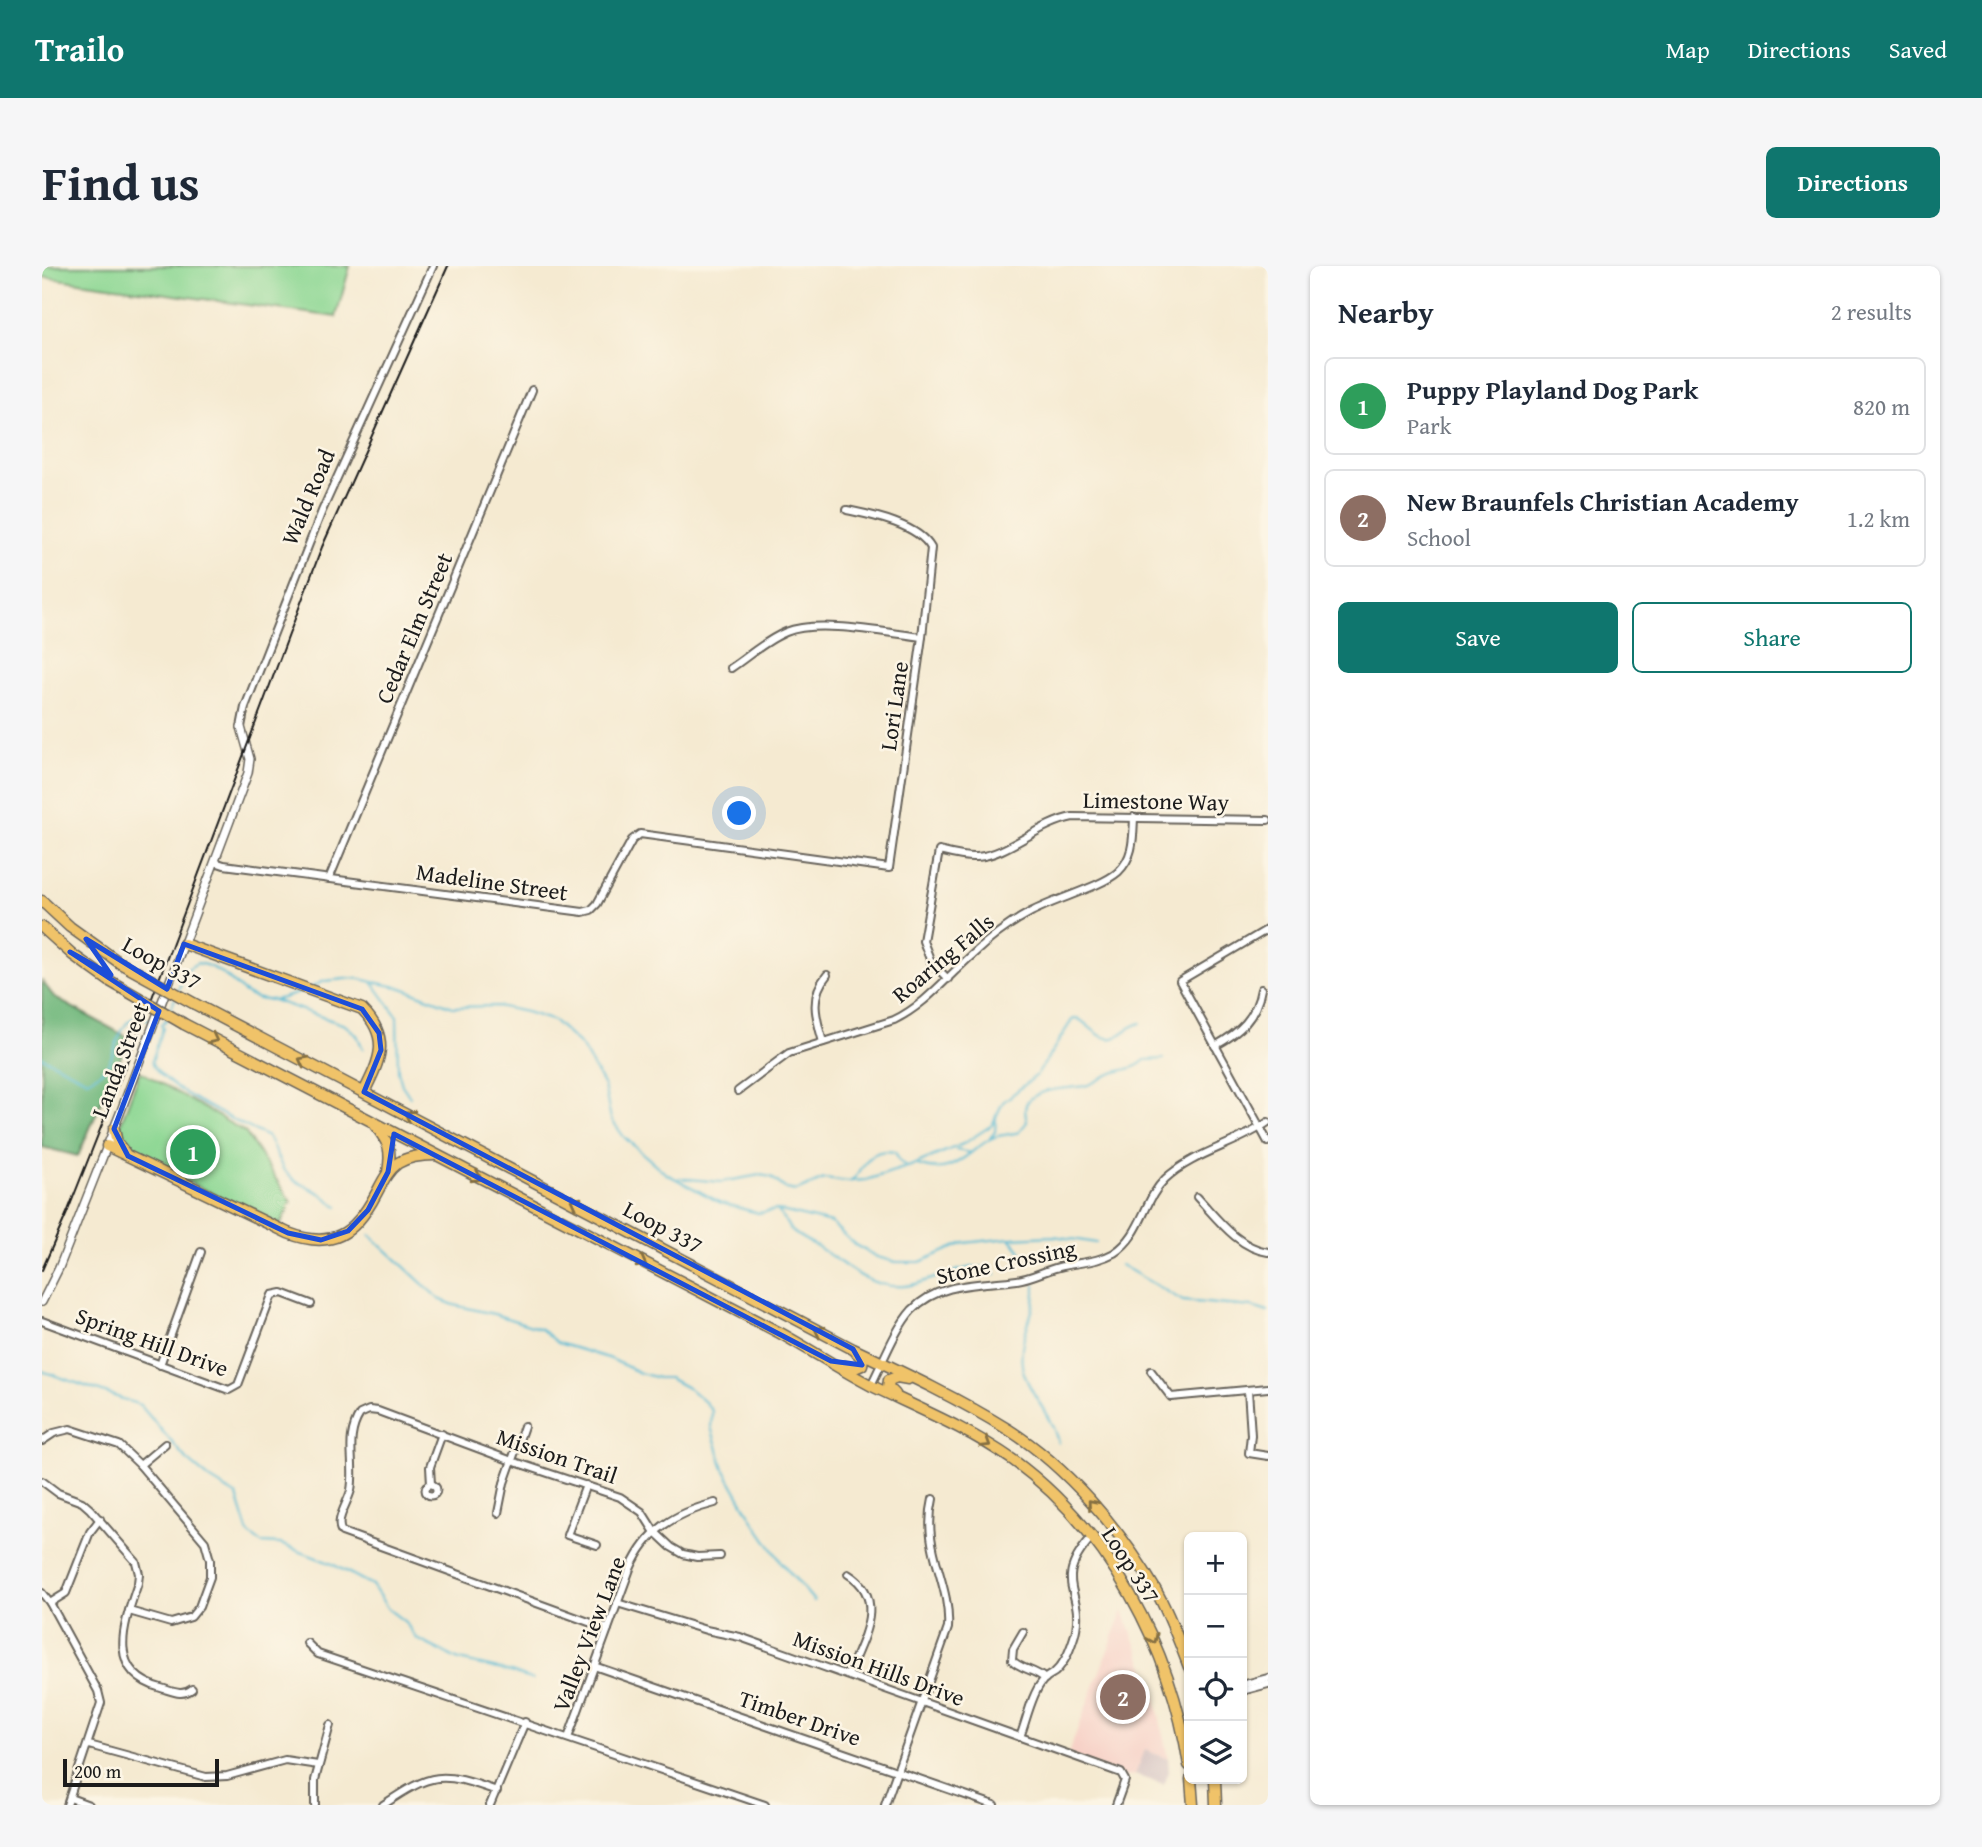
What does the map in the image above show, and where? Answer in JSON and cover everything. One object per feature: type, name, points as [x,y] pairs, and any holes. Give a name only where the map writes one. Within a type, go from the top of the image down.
[{"type":"main road","name":"Loop 337","points":[[42,901],[86,939],[120,963],[195,1004],[1010,1430],[1074,1484],[1112,1528],[1156,1590],[1185,1658]]},
{"type":"main road","name":"Loop 337","points":[[42,928],[108,980],[184,1024],[831,1361],[871,1385],[965,1430],[1010,1458],[1050,1491],[1091,1538],[1119,1577],[1144,1621],[1164,1667],[1184,1735]]},
{"type":"main road","points":[[70,952],[83,958],[90,957],[92,948],[86,939]]},
{"type":"main road","points":[[184,944],[362,1009],[379,1033],[381,1050],[376,1068],[364,1092]]},
{"type":"main road","points":[[107,1146],[288,1233],[314,1240],[334,1238],[354,1227],[368,1210],[388,1172],[391,1153],[386,1140],[373,1123]]},
{"type":"main road","points":[[114,1129],[117,1143],[128,1156]]},
{"type":"main road","points":[[388,1172],[399,1162],[414,1157],[436,1155]]},
{"type":"main road","points":[[831,1361],[858,1368],[863,1359],[853,1349]]},
{"type":"main road","points":[[900,1397],[888,1387],[890,1378],[902,1377],[928,1385]]},
{"type":"main road","points":[[1164,1667],[1179,1693],[1186,1721]]},
{"type":"main road","points":[[1194,1784],[1196,1805]]},
{"type":"main road","points":[[1215,1784],[1216,1805]]},
{"type":"street","name":"Wald Road","points":[[247,749],[242,727],[245,707],[314,531],[433,266]]},
{"type":"street","name":"Cedar Elm Street","points":[[329,879],[532,390]]},
{"type":"street","name":"Lori Lane","points":[[847,510],[891,520],[927,542],[931,548],[922,636],[889,868]]},
{"type":"street","points":[[731,668],[781,634],[803,628],[837,628],[922,636]]},
{"type":"street","name":"Landa Street","points":[[42,1302],[59,1268],[114,1129],[248,773],[250,759],[247,749]]},
{"type":"street","name":"Roaring Falls","points":[[737,1091],[781,1057],[894,1020],[923,1003],[970,956],[1013,922],[1117,873],[1132,852],[1134,817]]},
{"type":"street","name":"Limestone Way","points":[[948,979],[931,962],[923,941],[939,851],[970,857],[982,856],[1065,818],[1268,820]]},
{"type":"street","name":"Madeline Street","points":[[215,862],[587,911],[597,904],[632,840],[642,834],[889,868]]},
{"type":"street","points":[[1268,929],[1181,981],[1268,1142]]},
{"type":"street","points":[[823,1042],[816,1018],[815,1002],[817,990],[827,975]]},
{"type":"street","points":[[1215,1045],[1233,1036],[1248,1023],[1258,1004],[1261,989]]},
{"type":"street","name":"Stone Crossing","points":[[871,1385],[904,1320],[912,1310],[930,1297],[969,1284],[1018,1280],[1106,1257],[1124,1246],[1136,1231],[1156,1191],[1166,1178],[1185,1165],[1268,1122]]},
{"type":"street","points":[[1197,1197],[1241,1241],[1258,1251],[1268,1252]]},
{"type":"street","points":[[160,1364],[201,1252]]},
{"type":"street","name":"Spring Hill Drive","points":[[42,1321],[229,1390],[238,1385],[272,1295],[282,1293],[311,1304]]},
{"type":"street","points":[[1152,1371],[1171,1396],[1268,1388]]},
{"type":"street","points":[[1248,1390],[1251,1435],[1249,1453],[1268,1456]]},
{"type":"street","name":"Mission Trail","points":[[608,1629],[345,1534],[339,1529],[352,1483],[351,1436],[358,1417],[365,1410],[379,1411],[628,1501],[642,1512],[654,1531],[666,1543],[683,1554],[697,1557],[720,1556]]},
{"type":"street","points":[[498,1513],[504,1483],[524,1426]]},
{"type":"street","points":[[42,1441],[59,1431],[76,1430],[119,1445],[140,1465],[201,1536],[209,1551],[211,1568],[196,1612],[177,1623],[164,1622],[129,1611]]},
{"type":"street","points":[[431,1484],[430,1466],[442,1434]]},
{"type":"street","points":[[140,1465],[164,1444]]},
{"type":"street","points":[[42,1481],[58,1493],[86,1505],[130,1552],[139,1566],[138,1583],[122,1639],[125,1658],[134,1674],[152,1686],[181,1694],[192,1689]]},
{"type":"street","points":[[586,1485],[567,1535],[597,1545]]},
{"type":"street","points":[[885,1805],[945,1640],[948,1622],[930,1535],[929,1521],[933,1499]]},
{"type":"street","name":"Valley View Lane","points":[[568,1738],[634,1561],[654,1531],[682,1514],[715,1503]]},
{"type":"street","points":[[50,1603],[66,1593],[90,1532],[100,1519]]},
{"type":"street","points":[[1020,1737],[1037,1692],[1045,1679],[1064,1667],[1077,1623],[1070,1586],[1072,1566],[1091,1538]]},
{"type":"street","points":[[848,1574],[864,1586],[870,1610],[866,1629],[848,1675]]},
{"type":"street","points":[[42,1593],[50,1603],[99,1695],[100,1712],[69,1802],[89,1805]]},
{"type":"street","name":"Mission Hills Drive","points":[[617,1603],[706,1630],[740,1637],[1121,1773],[1125,1777],[1116,1805]]},
{"type":"street","points":[[1023,1632],[1013,1649],[1012,1660],[1045,1679]]},
{"type":"street","points":[[307,1643],[318,1654],[765,1805]]},
{"type":"street","name":"Timber Drive","points":[[594,1666],[994,1805]]},
{"type":"street","points":[[1247,1684],[1268,1678]]},
{"type":"street","points":[[1247,1690],[1268,1684]]},
{"type":"street","name":"Valley View Lane","points":[[490,1805],[525,1722]]},
{"type":"street","points":[[316,1805],[314,1788],[318,1765],[330,1725]]},
{"type":"street","points":[[89,1745],[206,1777],[227,1776],[285,1760],[318,1765]]},
{"type":"street","points":[[383,1805],[410,1787],[435,1777],[456,1777],[497,1791]]},
{"type":"highlighted area","points":[[86,939],[167,989],[184,944],[362,1009],[379,1033],[381,1050],[364,1092],[853,1349],[862,1365],[831,1361],[394,1134],[388,1172],[368,1210],[348,1231],[321,1240],[288,1233],[128,1156],[114,1129],[159,1011],[70,952],[111,975]]},
{"type":"shaded area","points":[[1123,1611],[1154,1690],[1168,1759],[1145,1750],[1135,1775],[1125,1777],[1068,1754]]},
{"type":"shaded area","points":[[1145,1750],[1168,1759],[1169,1772],[1164,1785],[1135,1775]]},
{"type":"green space","points":[[42,266],[350,266],[336,317],[42,277]]},
{"type":"green space","points":[[42,981],[55,998],[129,1038],[78,1156],[42,1147]]},
{"type":"green space","points":[[140,1071],[245,1132],[291,1202],[280,1225],[133,1156],[123,1148],[117,1134]]},
{"type":"waterway","points":[[178,991],[186,970],[197,963],[212,967],[252,997],[264,1000],[279,999],[300,992]]},
{"type":"waterway","points":[[312,987],[324,981],[355,978],[402,988],[453,1007],[497,1006],[554,1021],[582,1047],[604,1086],[611,1119],[624,1137],[665,1173],[721,1203],[758,1213],[777,1210],[831,1223],[855,1245],[877,1257],[896,1262],[920,1262],[964,1243],[1010,1238],[1054,1236],[1096,1243]]},
{"type":"waterway","points":[[372,982],[397,1016],[398,1071],[402,1085],[410,1097]]},
{"type":"waterway","points":[[170,1010],[175,999]]},
{"type":"waterway","points":[[273,1000],[345,1025],[357,1035],[363,1049]]},
{"type":"waterway","points":[[42,1057],[87,1080],[100,1073],[107,1065],[127,1023],[133,1018],[150,1020]]},
{"type":"waterway","points":[[679,1178],[721,1182],[760,1175],[771,1177],[786,1189],[796,1191],[824,1179],[850,1182],[871,1156],[885,1151],[895,1152],[900,1162],[908,1167],[963,1144],[992,1125],[1003,1102],[1037,1075],[1072,1020],[1077,1018],[1106,1038],[1116,1037],[1141,1023]]},
{"type":"waterway","points":[[167,1019],[161,1025],[163,1028],[152,1061],[158,1071],[169,1082],[203,1104],[268,1137],[283,1169],[294,1180],[320,1193],[338,1207]]},
{"type":"waterway","points":[[918,1165],[930,1168],[950,1166],[992,1138],[1019,1132],[1027,1122],[1026,1103],[1033,1096],[1055,1089],[1085,1086],[1110,1074],[1137,1066],[1145,1060],[1164,1059]]},
{"type":"waterway","points":[[990,1138],[995,1132],[996,1115]]},
{"type":"waterway","points":[[956,1150],[971,1153]]},
{"type":"waterway","points":[[852,1181],[866,1180],[907,1167]]},
{"type":"waterway","points":[[778,1212],[796,1234],[858,1274],[880,1284],[905,1286],[979,1267],[989,1269],[996,1275]]},
{"type":"waterway","points":[[370,1235],[439,1299],[541,1329],[558,1343],[611,1359],[640,1373],[669,1378],[691,1390],[712,1411],[711,1427],[724,1469],[754,1522],[782,1563],[814,1601]]},
{"type":"waterway","points":[[1010,1238],[1026,1263]]},
{"type":"waterway","points":[[1121,1265],[1183,1301],[1252,1307],[1268,1312]]},
{"type":"waterway","points":[[1035,1285],[1033,1306],[1021,1354],[1022,1365],[1028,1384],[1050,1422],[1058,1443]]},
{"type":"waterway","points":[[42,1371],[140,1405],[187,1460],[211,1480],[237,1496],[249,1534],[261,1543],[280,1544],[330,1563],[372,1585],[388,1609],[405,1622],[417,1639],[459,1660],[533,1680]]},
{"type":"railway","points":[[42,1270],[147,1011],[322,547],[448,266]]},
{"type":"place","name":"Puppy Playland Dog Park","points":[[193,1152]]},
{"type":"place","name":"New Braunfels Christian Academy","points":[[1123,1697]]}]
